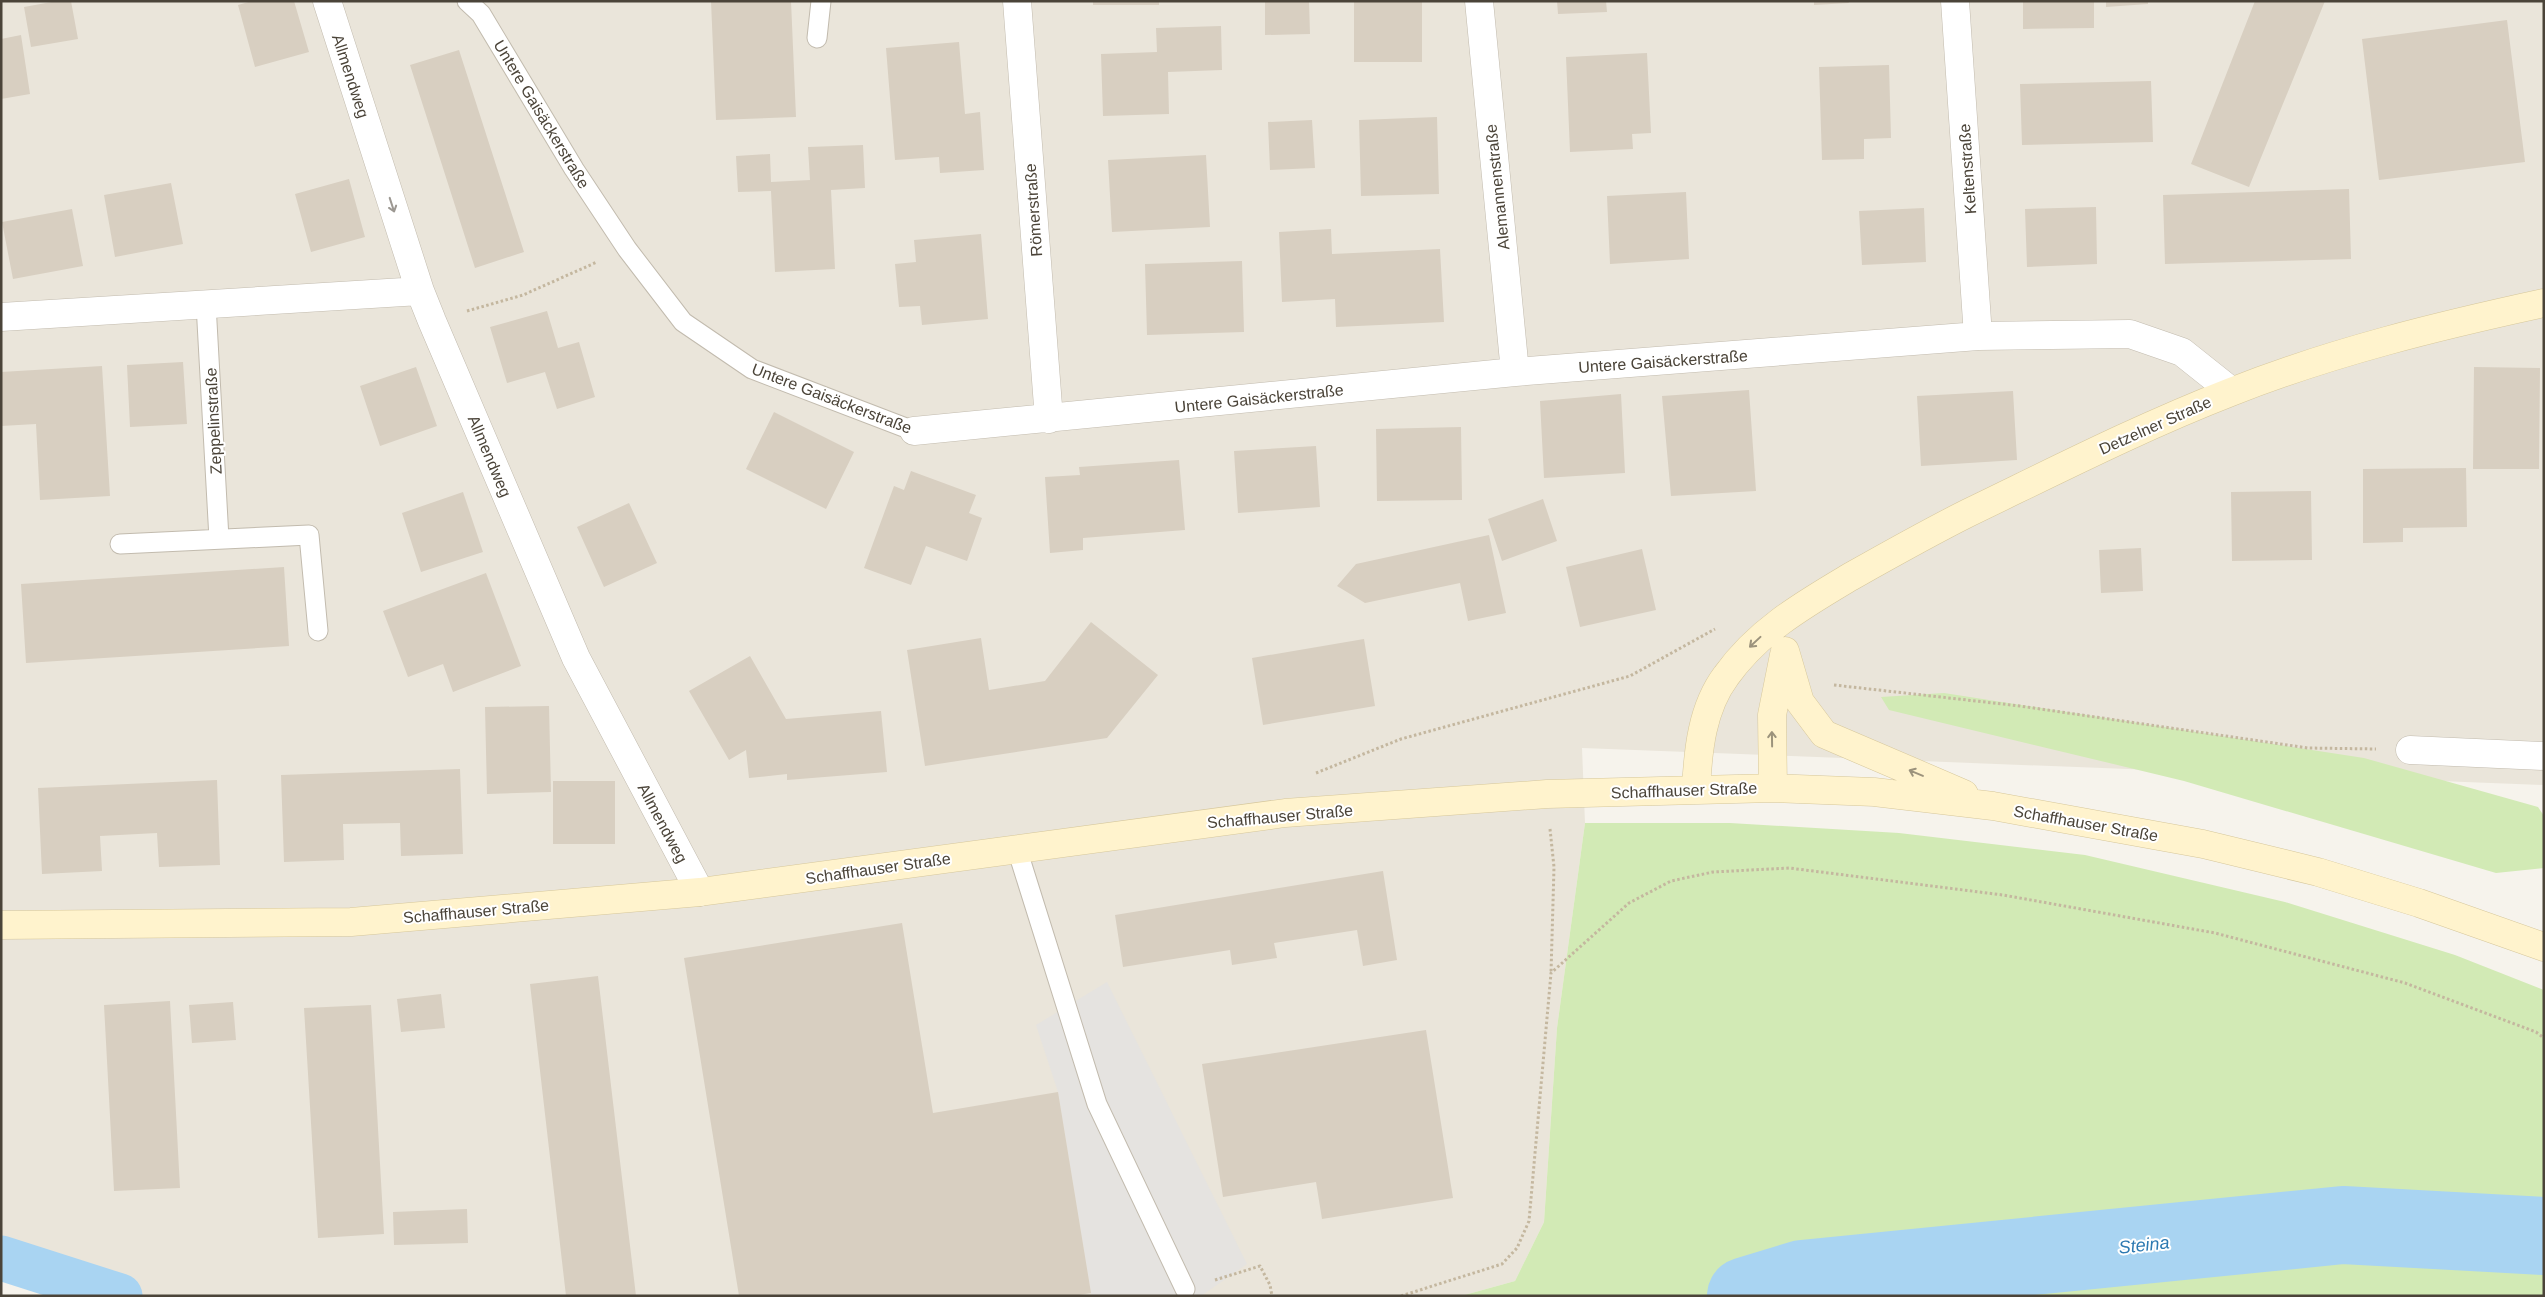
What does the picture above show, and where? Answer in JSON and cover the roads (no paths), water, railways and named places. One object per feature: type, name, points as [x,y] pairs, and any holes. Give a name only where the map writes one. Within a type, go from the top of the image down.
[{"type":"main road","name":"Detzelner Straße","points":[[1696,789],[1698,750],[1705,719],[1724,678],[1753,643],[1792,611],[1914,540],[2070,464],[2231,392],[2343,354],[2445,324],[2544,303]]},
{"type":"main road","points":[[1773,788],[1772,716],[1792,611]]},
{"type":"main road","points":[[1785,650],[1800,702],[1824,734],[1993,806]]},
{"type":"main road","name":"Schaffhauser Straße","points":[[1,925],[350,922],[700,892],[1285,813],[1547,794],[1773,788],[1874,792],[1993,806],[2203,844],[2318,872],[2428,906],[2544,947]]},
{"type":"street","name":"Allmendweg","points":[[327,1],[420,291],[432,321],[576,658],[700,892]]},
{"type":"street","name":"Römerstraße","points":[[1017,1],[1048,419]]},
{"type":"street","name":"Alemannenstraße","points":[[1479,1],[1516,372]]},
{"type":"street","name":"Keltenstraße","points":[[1955,1],[1978,336]]},
{"type":"street","points":[[1,317],[420,291]]},
{"type":"street","name":"Untere Gaisäckerstraße","points":[[914,432],[1516,372],[1978,336],[2130,334],[2182,352],[2231,392]]},
{"type":"street","points":[[2410,750],[2544,756]]},
{"type":"lane","name":"Untere Gaisäckerstraße","points":[[467,1],[481,14],[574,169],[627,249],[683,322],[752,369],[914,432]]},
{"type":"lane","points":[[818,38],[821,1]]},
{"type":"lane","name":"Zeppelinstraße","points":[[206,304],[219,538]]},
{"type":"lane","points":[[120,544],[309,535],[318,631]]},
{"type":"lane","points":[[1017,849],[1097,1104],[1185,1289]]},
{"type":"waterway","name":"Steina","points":[[1746,1296],[1802,1279],[2343,1225],[2544,1236]]},
{"type":"waterway","points":[[1,1258],[120,1296]]}]
